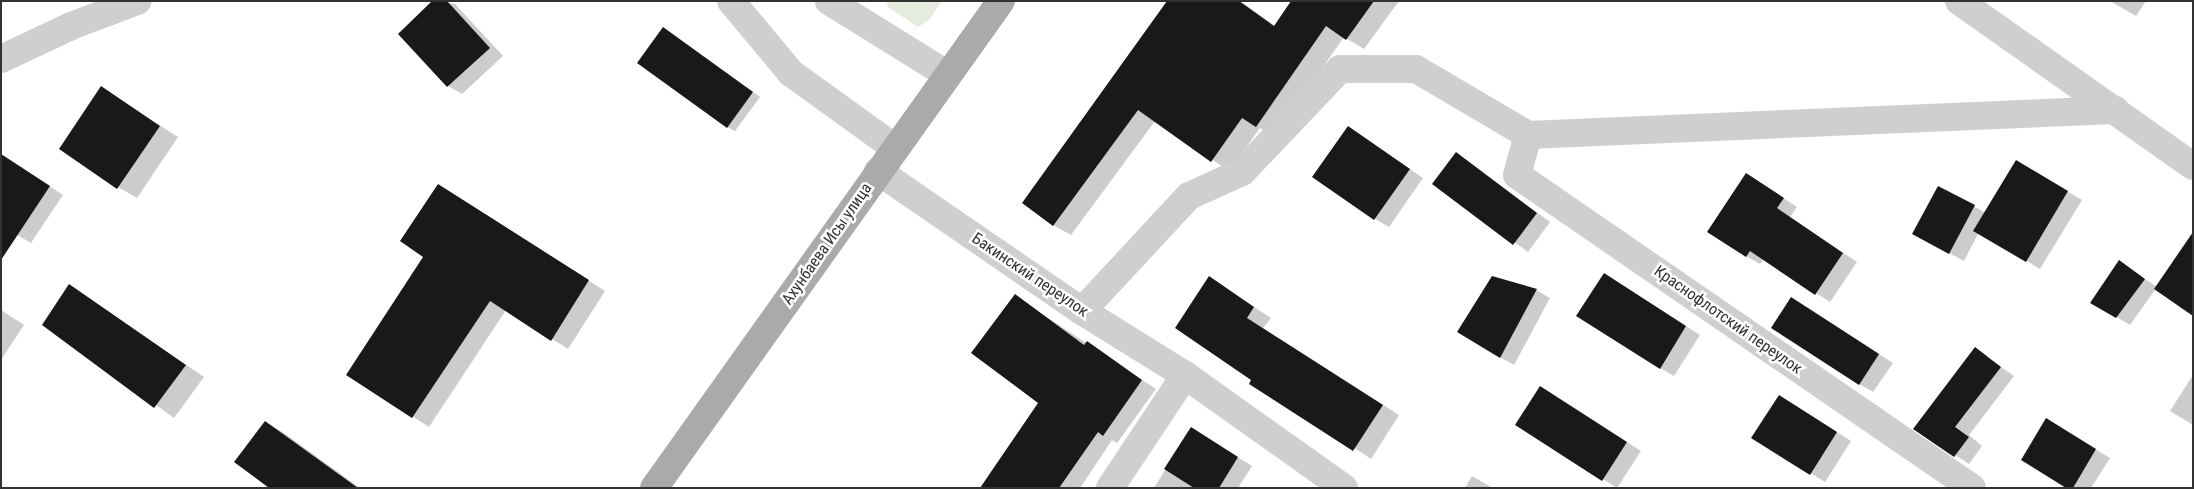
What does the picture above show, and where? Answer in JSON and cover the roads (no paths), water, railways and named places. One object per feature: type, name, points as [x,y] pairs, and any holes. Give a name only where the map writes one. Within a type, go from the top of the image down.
[{"type":"main road","name":"Ахунбаева Исы улица","points":[[654,488],[878,171],[1001,1]]},
{"type":"street","points":[[1,59],[70,26],[137,1]]},
{"type":"street","points":[[731,1],[791,73],[895,148]]},
{"type":"street","points":[[1959,1],[2193,166]]},
{"type":"street","points":[[838,4],[948,75]]},
{"type":"street","points":[[1082,311],[1189,196],[1242,172],[1340,69],[1416,69],[1528,135],[2115,110]]},
{"type":"street","name":"Краснофлотский переулок","points":[[1528,135],[1518,175],[1972,488]]},
{"type":"street","name":"Бакинский переулок","points":[[878,171],[1082,311],[1185,375],[1344,488]]},
{"type":"street","points":[[1110,488],[1185,375]]}]
